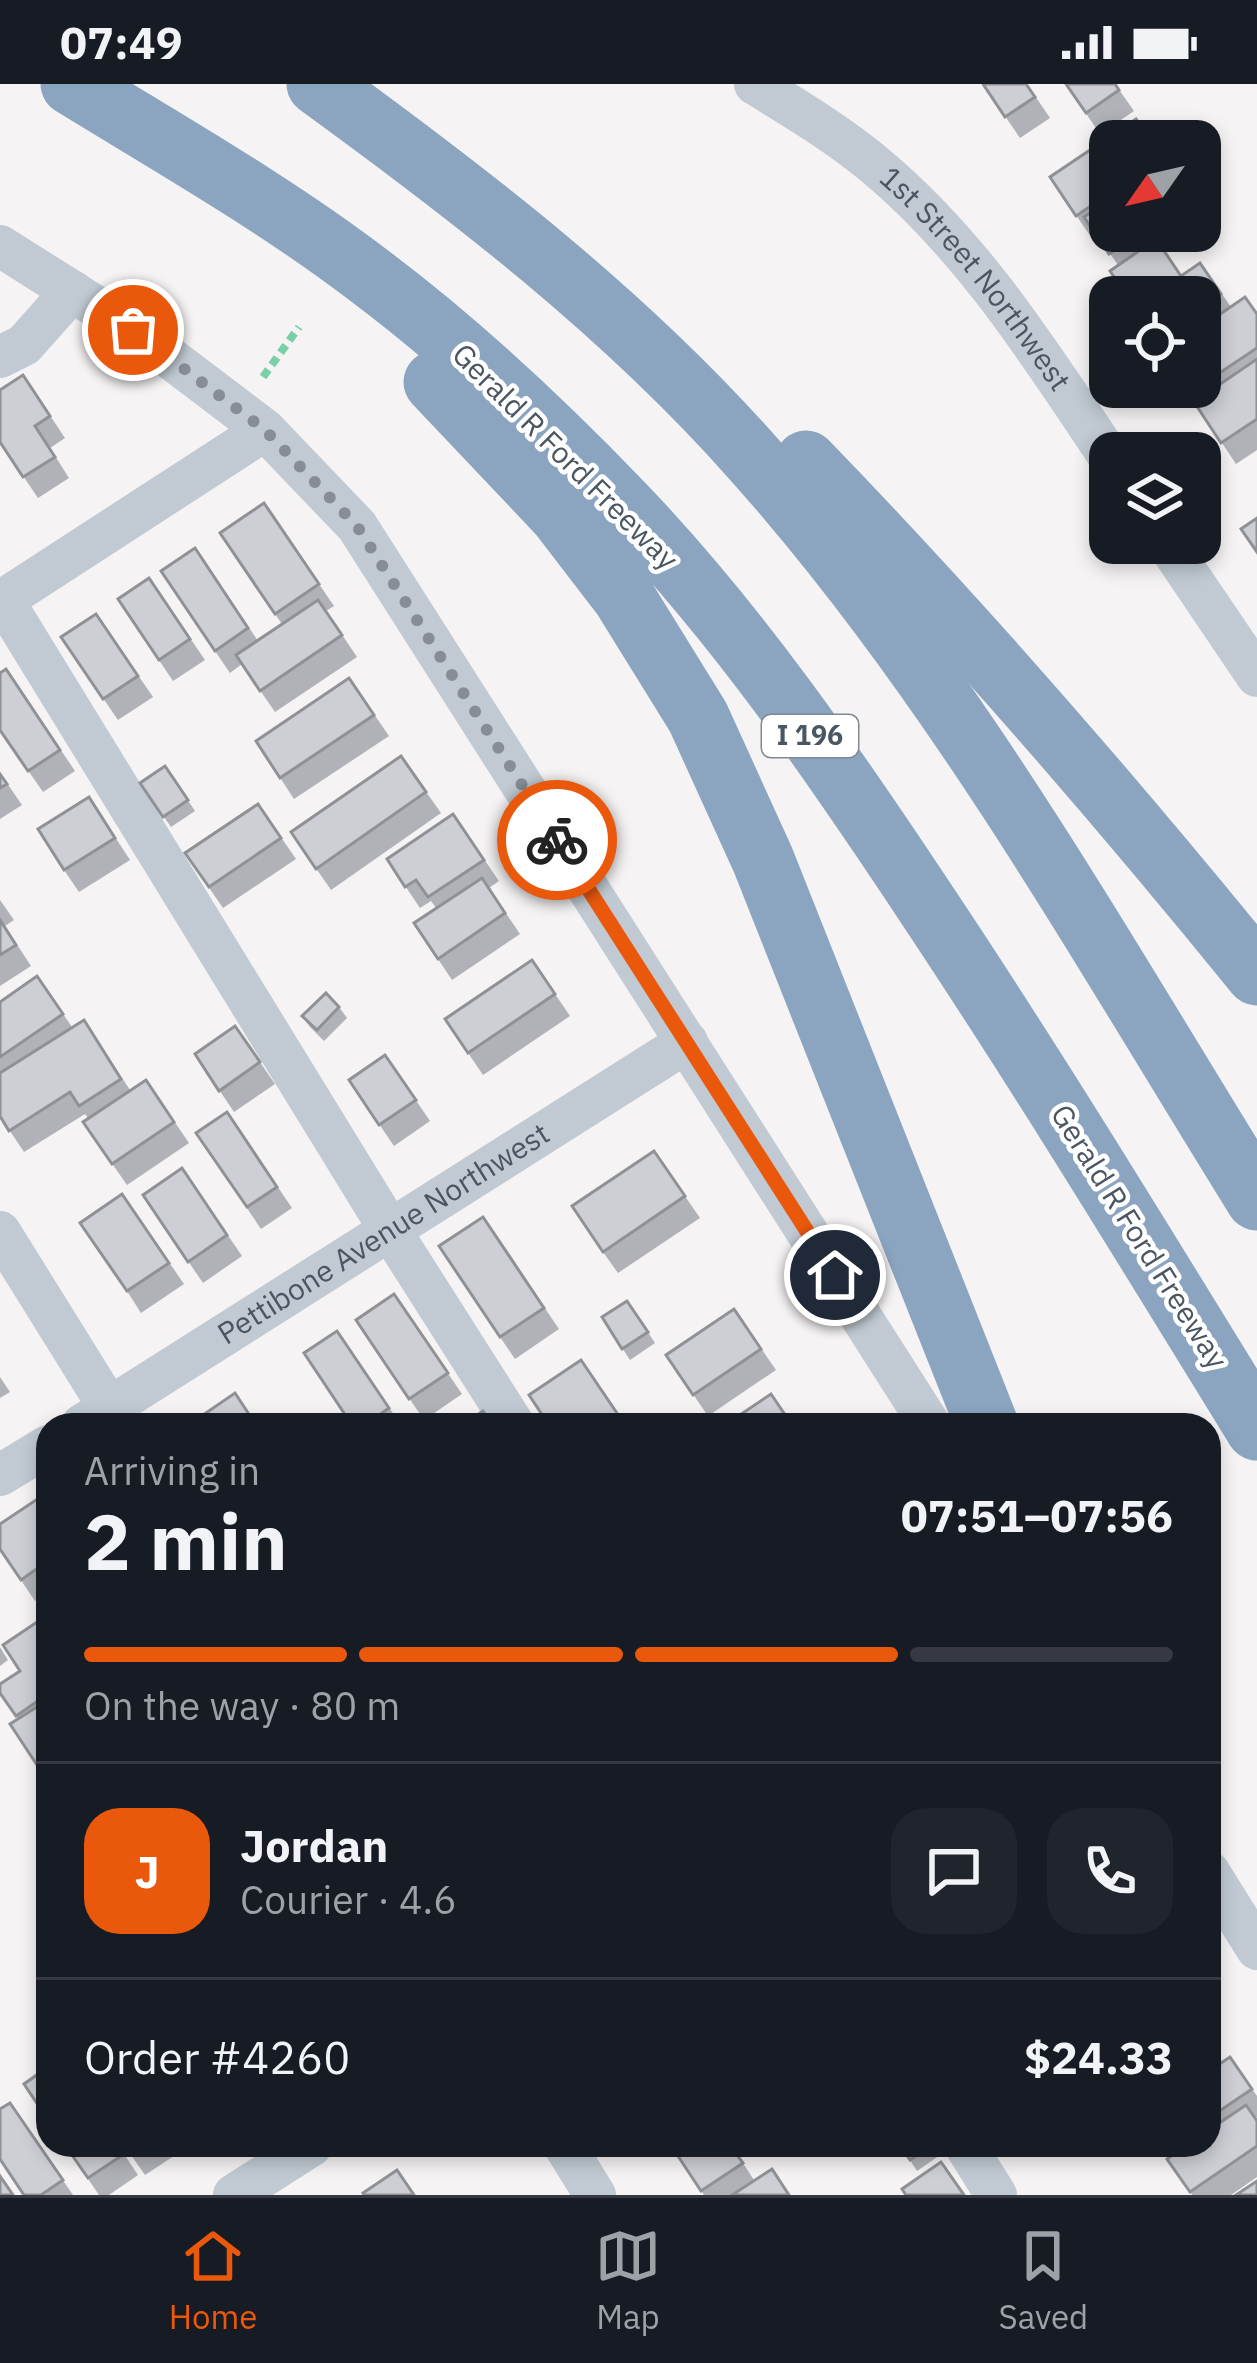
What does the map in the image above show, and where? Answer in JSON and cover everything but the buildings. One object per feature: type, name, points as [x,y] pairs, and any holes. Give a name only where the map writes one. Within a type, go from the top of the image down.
[{"type":"highway","name":"Gerald R Ford Freeway","points":[[72,84],[216,171],[374,279],[499,385],[622,504],[721,616],[860,803],[1010,1030],[1257,1429]]},
{"type":"highway","points":[[318,84],[454,182],[613,316],[750,454],[862,587],[968,734],[1257,1198]]},
{"type":"highway","points":[[383,84],[567,224],[716,368],[906,566],[1109,792],[1257,974]]},
{"type":"highway","points":[[216,171],[346,305],[426,372],[491,438],[560,514],[636,616],[698,718],[763,860],[982,1413]]},
{"type":"street","name":"1st Street Northwest","points":[[755,84],[875,164],[926,211],[1017,319],[1093,432]]},
{"type":"street","points":[[0,246],[133,330],[265,430],[357,526],[922,1413]]},
{"type":"street","points":[[0,357],[24,345],[73,291]]},
{"type":"street","points":[[265,430],[2,601],[506,1413]]},
{"type":"street","points":[[1181,564],[1257,676]]},
{"type":"street","name":"Pettibone Avenue Northwest","points":[[113,1413],[686,1042]]},
{"type":"street","points":[[0,1232],[101,1413]]},
{"type":"street","points":[[0,1475],[36,1453]]},
{"type":"street","points":[[1221,1891],[1257,1949]]},
{"type":"street","points":[[234,2195],[293,2157]]},
{"type":"street","points":[[571,2157],[595,2195]]},
{"type":"street","points":[[972,2157],[996,2195]]},
{"type":"path","points":[[256,385],[299,327]]},
{"type":"way so far","points":[[133,330],[265,430],[357,526],[557,840]]},
{"type":"route","points":[[557,840],[835,1275]]}]
